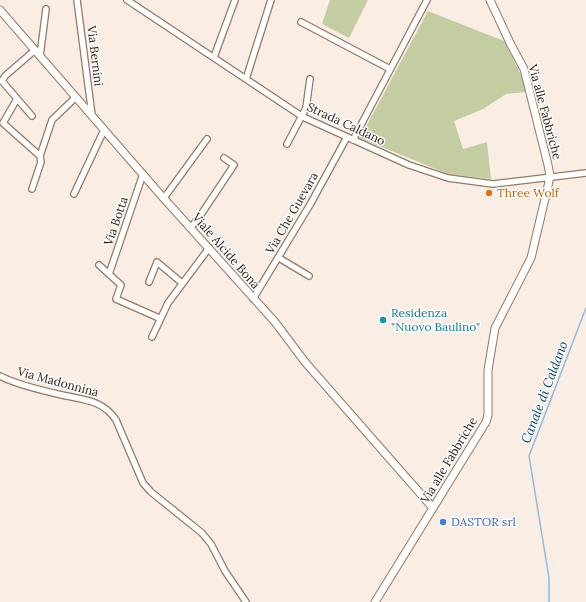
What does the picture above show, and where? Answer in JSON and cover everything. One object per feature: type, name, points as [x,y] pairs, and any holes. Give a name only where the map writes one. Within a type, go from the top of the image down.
[{"type":"street","name":"Via Bernini","points":[[77,0],[92,116]]},
{"type":"street","name":"Strada Caldano","points":[[127,0],[214,56],[302,117],[392,158],[448,178],[493,184],[550,176],[586,173]]},
{"type":"street","points":[[214,56],[235,0]]},
{"type":"street","points":[[246,79],[271,0]]},
{"type":"street","points":[[353,140],[427,0]]},
{"type":"street","name":"Via alle Fabbriche","points":[[375,602],[486,422],[488,415],[488,370],[495,328],[531,258],[550,176],[543,141],[524,69],[490,0]]},
{"type":"street","points":[[32,116],[2,83],[3,78],[37,53],[46,9]]},
{"type":"street","name":"Viale Alcide Bona","points":[[0,10],[104,130],[275,322],[306,362],[370,438],[433,508]]},
{"type":"street","points":[[300,22],[390,69]]},
{"type":"street","points":[[287,144],[306,108],[310,79]]},
{"type":"street","points":[[32,189],[41,162],[40,156],[52,120],[76,97]]},
{"type":"street","points":[[17,99],[3,123],[40,156]]},
{"type":"street","points":[[74,194],[104,130]]},
{"type":"street","name":"Via Che Guevara","points":[[253,299],[279,258],[347,137]]},
{"type":"street","points":[[164,198],[207,139]]},
{"type":"street","points":[[191,227],[234,165],[224,158]]},
{"type":"street","name":"Via Botta","points":[[109,274],[143,174]]},
{"type":"street","points":[[152,337],[159,318],[182,283],[209,248]]},
{"type":"street","points":[[279,258],[309,276]]},
{"type":"street","points":[[149,282],[157,262],[182,283]]},
{"type":"street","points":[[99,265],[121,285],[116,299],[159,318]]},
{"type":"street","name":"Via Madonnina","points":[[0,376],[62,395],[91,401],[110,412],[116,420],[143,483],[151,492],[202,533],[211,544],[225,571],[246,602]]},
{"type":"green space","points":[[330,0],[368,0],[349,38],[322,24]]},
{"type":"green space","points":[[428,11],[504,41],[520,73],[527,92],[506,94],[483,109],[454,121],[463,149],[487,142],[491,179],[448,174],[360,138]]},
{"type":"waterway","name":"Canale di Caldano","points":[[549,602],[549,578],[529,456],[586,308]]},
{"type":"place","name":"Three Wolf","points":[[489,193]]},
{"type":"place","name":"Residenza \"Nuovo Baulino\"","points":[[383,320]]},
{"type":"place","name":"DASTOR srl","points":[[443,522]]}]
